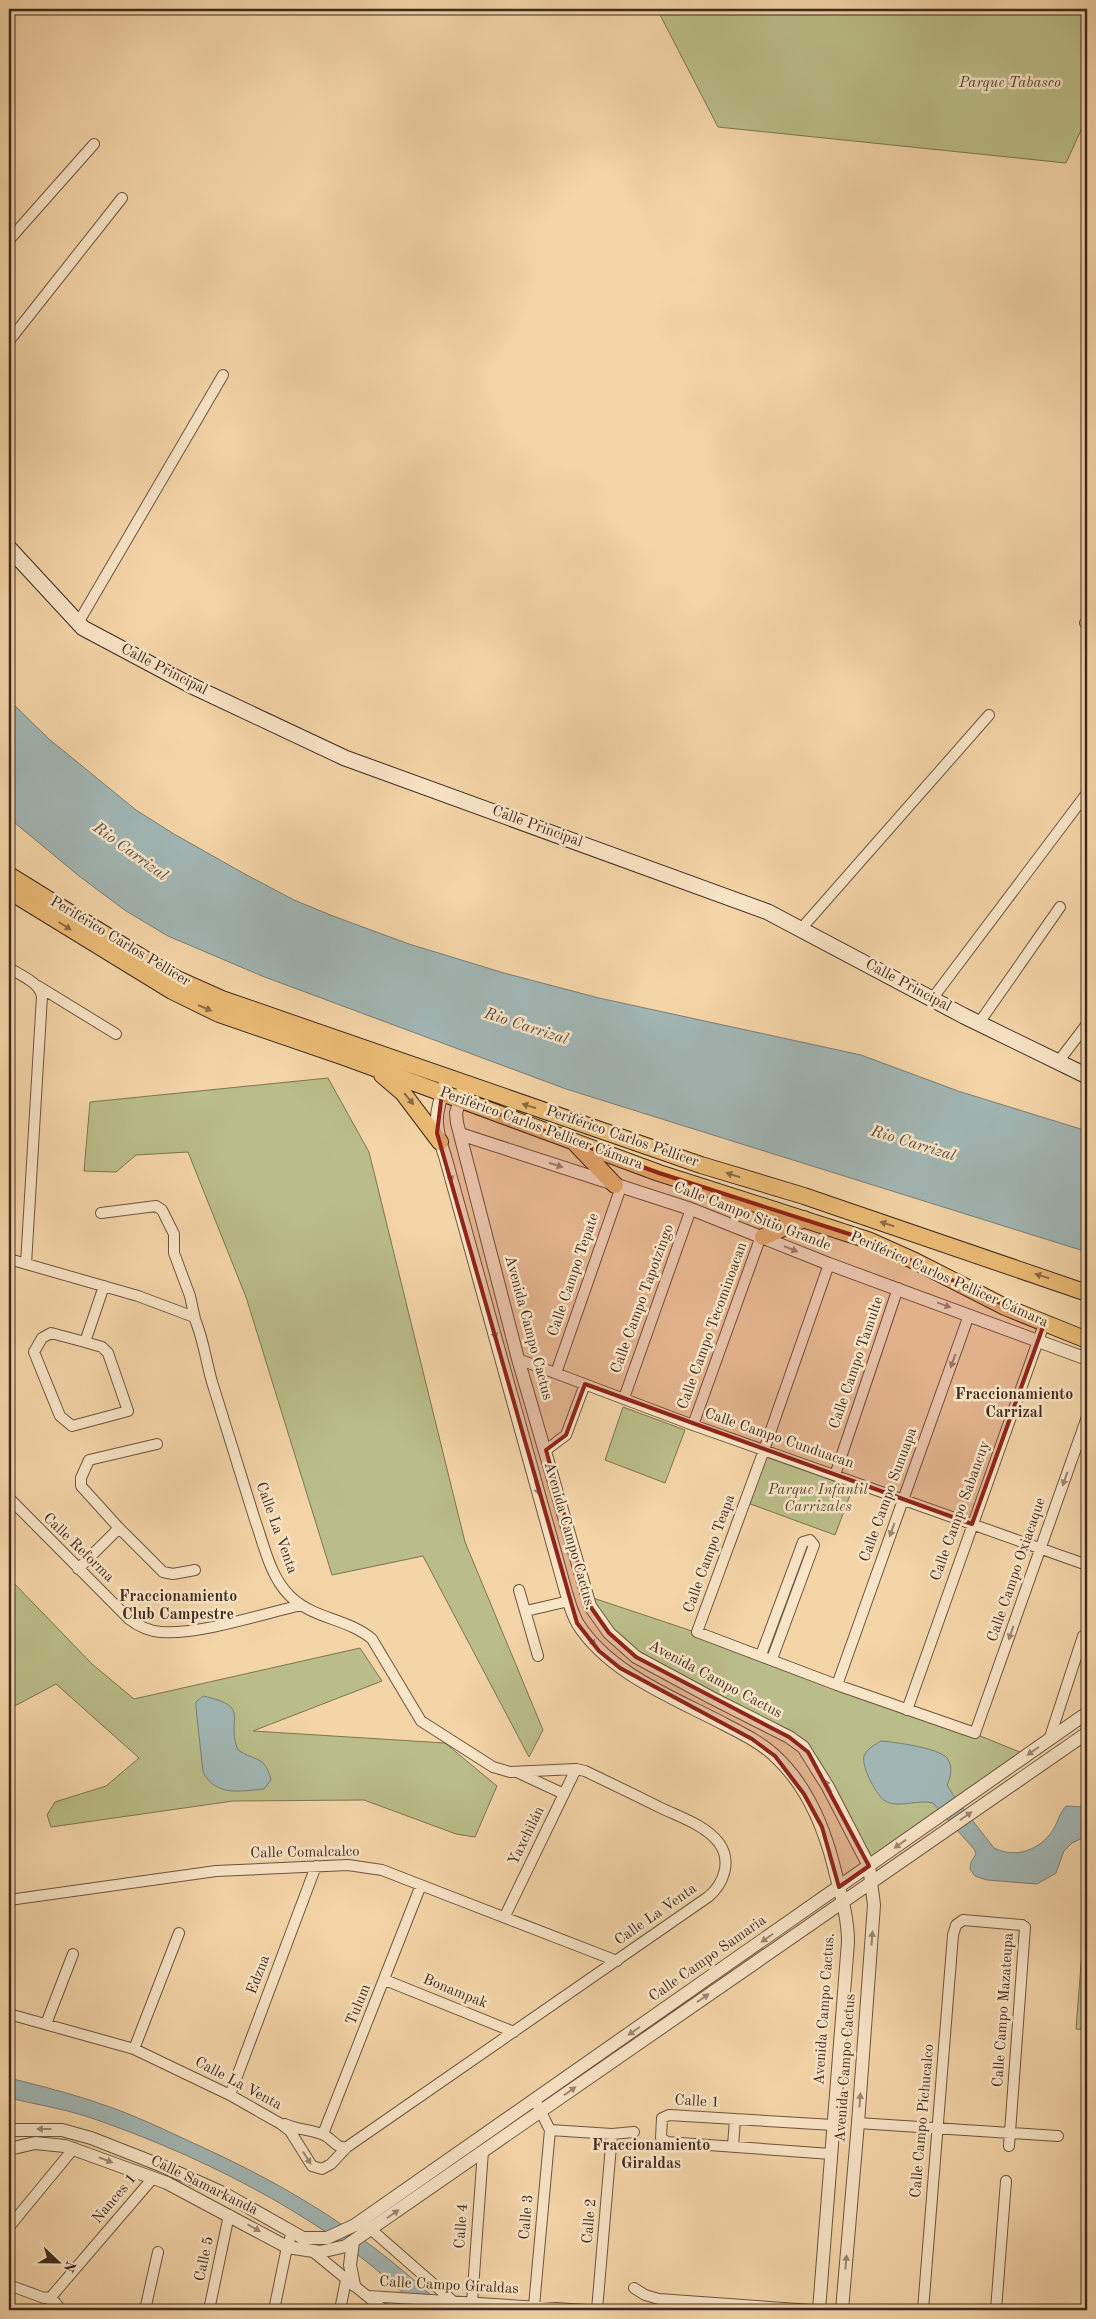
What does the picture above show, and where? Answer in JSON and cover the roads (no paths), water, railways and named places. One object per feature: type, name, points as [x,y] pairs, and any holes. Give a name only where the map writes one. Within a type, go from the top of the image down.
[{"type":"main road","name":"Calle Principal","points":[[9,548],[83,628],[192,686],[345,758],[768,912],[932,999],[1087,1076]]},
{"type":"main road","name":"Periférico Carlos Pellicer","points":[[9,875],[152,964],[198,989],[445,1086],[804,1196],[1043,1276],[1087,1293]]},
{"type":"main road","name":"Periférico Carlos Pellicer Cámara","points":[[9,891],[123,962],[194,1003],[373,1067],[445,1086]]},
{"type":"main road","points":[[373,1067],[403,1093],[440,1142]]},
{"type":"main road","name":"Periférico Carlos Pellicer Cámara","points":[[462,1092],[573,1140],[659,1173],[868,1240],[915,1261],[1005,1307],[1087,1340]]},
{"type":"main road","points":[[573,1140],[618,1186]]},
{"type":"main road","points":[[762,1237],[804,1219]]},
{"type":"street","points":[[9,240],[94,144]]},
{"type":"street","points":[[9,341],[122,198]]},
{"type":"street","points":[[78,624],[223,375]]},
{"type":"street","points":[[800,930],[989,715]]},
{"type":"street","points":[[932,999],[1087,793]]},
{"type":"street","points":[[979,1023],[1060,907]]},
{"type":"street","points":[[9,968],[116,1034]]},
{"type":"street","points":[[26,1264],[42,996],[36,984]]},
{"type":"street","points":[[1058,1062],[1087,1024]]},
{"type":"street","name":"Avenida Campo Cactus.","points":[[445,1086],[436,1122],[440,1142],[569,1601],[577,1623],[593,1644],[610,1661],[757,1742],[779,1760],[804,1794],[822,1827],[843,1901],[848,1942],[819,2310]]},
{"type":"street","name":"Avenida Campo Cactus","points":[[462,1092],[456,1118],[518,1359],[587,1596],[601,1625],[625,1649],[647,1664],[790,1737],[803,1747],[828,1787],[869,1866],[874,1905],[842,2310]]},
{"type":"street","name":"Calle Campo Sitio Grande","points":[[460,1134],[691,1210],[829,1264],[1087,1359]]},
{"type":"street","name":"Calle Campo Tepate","points":[[556,1374],[618,1186]]},
{"type":"street","name":"Calle La Venta","points":[[9,2014],[134,2049],[230,2095],[276,2120],[290,2131],[314,2168],[322,2169],[328,2166],[348,2147],[711,1896],[724,1875],[725,1854],[718,1842],[696,1825],[585,1771],[576,1769],[505,1772],[493,1767],[425,1725],[417,1715],[372,1639],[360,1630],[324,1618],[289,1596],[280,1584],[266,1552],[223,1419],[190,1296],[174,1253],[174,1234],[162,1210],[156,1206],[101,1213]]},
{"type":"street","name":"Calle Campo Tapotzingo","points":[[624,1398],[691,1210]]},
{"type":"street","name":"Calle Campo Tecominoacan","points":[[694,1425],[762,1237]]},
{"type":"street","points":[[9,1259],[104,1286],[190,1314],[196,1320]]},
{"type":"street","name":"Calle Campo Teapa","points":[[829,1264],[764,1450],[697,1632],[837,1685],[976,1733]]},
{"type":"street","points":[[85,1342],[104,1286]]},
{"type":"street","name":"Calle Campo Tamulte","points":[[835,1475],[898,1288]]},
{"type":"street","name":"Calle Campo Sunuapa","points":[[837,1685],[969,1315]]},
{"type":"street","name":"Calle Campo Sabancuy","points":[[907,1710],[1044,1324]]},
{"type":"street","points":[[51,1333],[85,1342],[102,1347],[108,1353],[128,1411],[72,1426],[60,1416],[34,1352],[42,1338],[51,1333]]},
{"type":"street","name":"Calle Campo Cunduacan","points":[[518,1359],[694,1425],[1087,1565]]},
{"type":"street","points":[[546,1450],[566,1435],[585,1384]]},
{"type":"street","name":"Calle Campo Oxiacaque","points":[[976,1733],[1087,1417]]},
{"type":"street","points":[[157,1444],[93,1459],[87,1463],[81,1478],[81,1486],[163,1572],[173,1574],[195,1570]]},
{"type":"street","name":"Calle Reforma","points":[[9,1498],[129,1619],[141,1626],[155,1631],[187,1631],[302,1605]]},
{"type":"street","points":[[78,1569],[119,1528]]},
{"type":"street","points":[[761,1655],[802,1544],[805,1540],[810,1540],[814,1545],[772,1659]]},
{"type":"street","points":[[519,1590],[538,1656]]},
{"type":"street","points":[[526,1611],[569,1601]]},
{"type":"street","points":[[1049,1740],[1083,1636],[1087,1637]]},
{"type":"street","name":"Calle Campo Samaria","points":[[353,2242],[367,2225],[538,2105],[839,1887],[1087,1713]]},
{"type":"street","name":"Calle Campo Samaria","points":[[347,2230],[367,2225],[483,2151],[538,2105],[843,1901],[1087,1733]]},
{"type":"street","name":"Yaxchilán","points":[[505,1916],[576,1769]]},
{"type":"street","points":[[515,1772],[564,1794]]},
{"type":"street","name":"Calle Comalcalco","points":[[9,1900],[216,1871],[348,1865],[375,1868],[505,1916],[617,1961]]},
{"type":"street","name":"Edzna","points":[[230,2095],[316,1866]]},
{"type":"street","name":"Tulum","points":[[323,2134],[421,1885]]},
{"type":"street","name":"Calle Campo Mazateupa","points":[[953,1935],[956,1926],[963,1920],[1022,1925],[1025,1927],[1009,2146]]},
{"type":"street","points":[[134,2049],[178,1933]]},
{"type":"street","name":"Calle Campo Pichucalco","points":[[923,2310],[953,1935]]},
{"type":"street","points":[[46,2024],[73,1954]]},
{"type":"street","name":"Bonampak","points":[[385,1980],[514,2032]]},
{"type":"street","points":[[538,2105],[550,2130],[612,2134],[634,2132]]},
{"type":"street","name":"Calle 1","points":[[831,2154],[667,2142],[660,2135],[661,2122],[665,2116],[833,2125]]},
{"type":"street","points":[[733,2146],[735,2119]]},
{"type":"street","points":[[276,2120],[296,2129],[323,2134],[339,2147],[348,2147]]},
{"type":"street","points":[[858,2123],[1058,2136]]},
{"type":"street","name":"Calle Samarkanda","points":[[9,2130],[62,2130],[91,2138],[165,2167],[225,2194],[311,2246]]},
{"type":"street","name":"Calle 3","points":[[534,2306],[550,2130]]},
{"type":"street","name":"Calle 2","points":[[597,2310],[612,2134]]},
{"type":"street","name":"Calle Samarkanda","points":[[9,2149],[28,2144],[45,2143],[74,2148],[153,2178],[229,2215],[287,2247],[311,2246],[336,2249],[353,2242]]},
{"type":"street","points":[[9,2226],[74,2148]]},
{"type":"street","name":"Calle 4","points":[[472,2302],[483,2151]]},
{"type":"street","name":"Nances 1","points":[[46,2298],[54,2295],[153,2178]]},
{"type":"street","points":[[996,2310],[1006,2181]]},
{"type":"street","name":"Calle 5","points":[[209,2310],[229,2215]]},
{"type":"street","points":[[367,2225],[454,2302]]},
{"type":"street","name":"Calle Samarkanda","points":[[311,2246],[347,2230]]},
{"type":"street","points":[[274,2310],[287,2247],[292,2233]]},
{"type":"street","points":[[340,2310],[350,2283],[353,2242]]},
{"type":"street","points":[[311,2246],[350,2283],[384,2310]]},
{"type":"street","points":[[145,2310],[158,2252]]},
{"type":"street","points":[[9,2285],[55,2302],[61,2310]]},
{"type":"street","points":[[634,2288],[645,2295],[659,2299],[812,2310]]},
{"type":"street","name":"Calle Campo Giraldas","points":[[368,2296],[587,2310]]},
{"type":"water","name":"Rio Carrizal","points":[[9,700],[49,739],[136,810],[243,873],[294,900],[333,916],[409,944],[504,973],[599,998],[861,1055],[958,1091],[1087,1131],[1087,1252],[566,1089],[262,976],[168,936],[126,911],[79,876],[9,818]]},
{"type":"water","points":[[203,1696],[218,1700],[233,1709],[235,1739],[238,1750],[259,1760],[266,1766],[269,1772],[271,1780],[264,1789],[230,1791],[222,1789],[208,1780],[203,1772],[196,1708],[196,1702]]},
{"type":"water","points":[[881,1741],[926,1748],[947,1758],[951,1771],[947,1785],[994,1848],[1011,1853],[1027,1851],[1041,1843],[1053,1830],[1066,1806],[1087,1807],[1087,1836],[1072,1843],[1064,1851],[1056,1873],[1037,1884],[987,1880],[975,1876],[970,1869],[971,1862],[976,1854],[974,1849],[933,1803],[892,1804],[879,1795],[867,1774],[864,1756],[871,1747]]},
{"type":"water","points":[[9,2078],[81,2097],[126,2113],[262,2177],[295,2195],[357,2235],[417,2283],[447,2310],[420,2310],[388,2279],[351,2250],[271,2198],[229,2176],[185,2155],[89,2117],[9,2098]]},
{"type":"district","name":"Fraccionamiento Carrizal","points":[[1014,1404]]},
{"type":"district","name":"Fraccionamiento Club Campestre","points":[[178,1606]]},
{"type":"district","name":"Fraccionamiento Giraldas","points":[[651,2155]]},
{"type":"park label","name":"Parque Tabasco","points":[[1010,83]]},
{"type":"park label","name":"Parque Infantil Carrizales","points":[[818,1498]]}]
